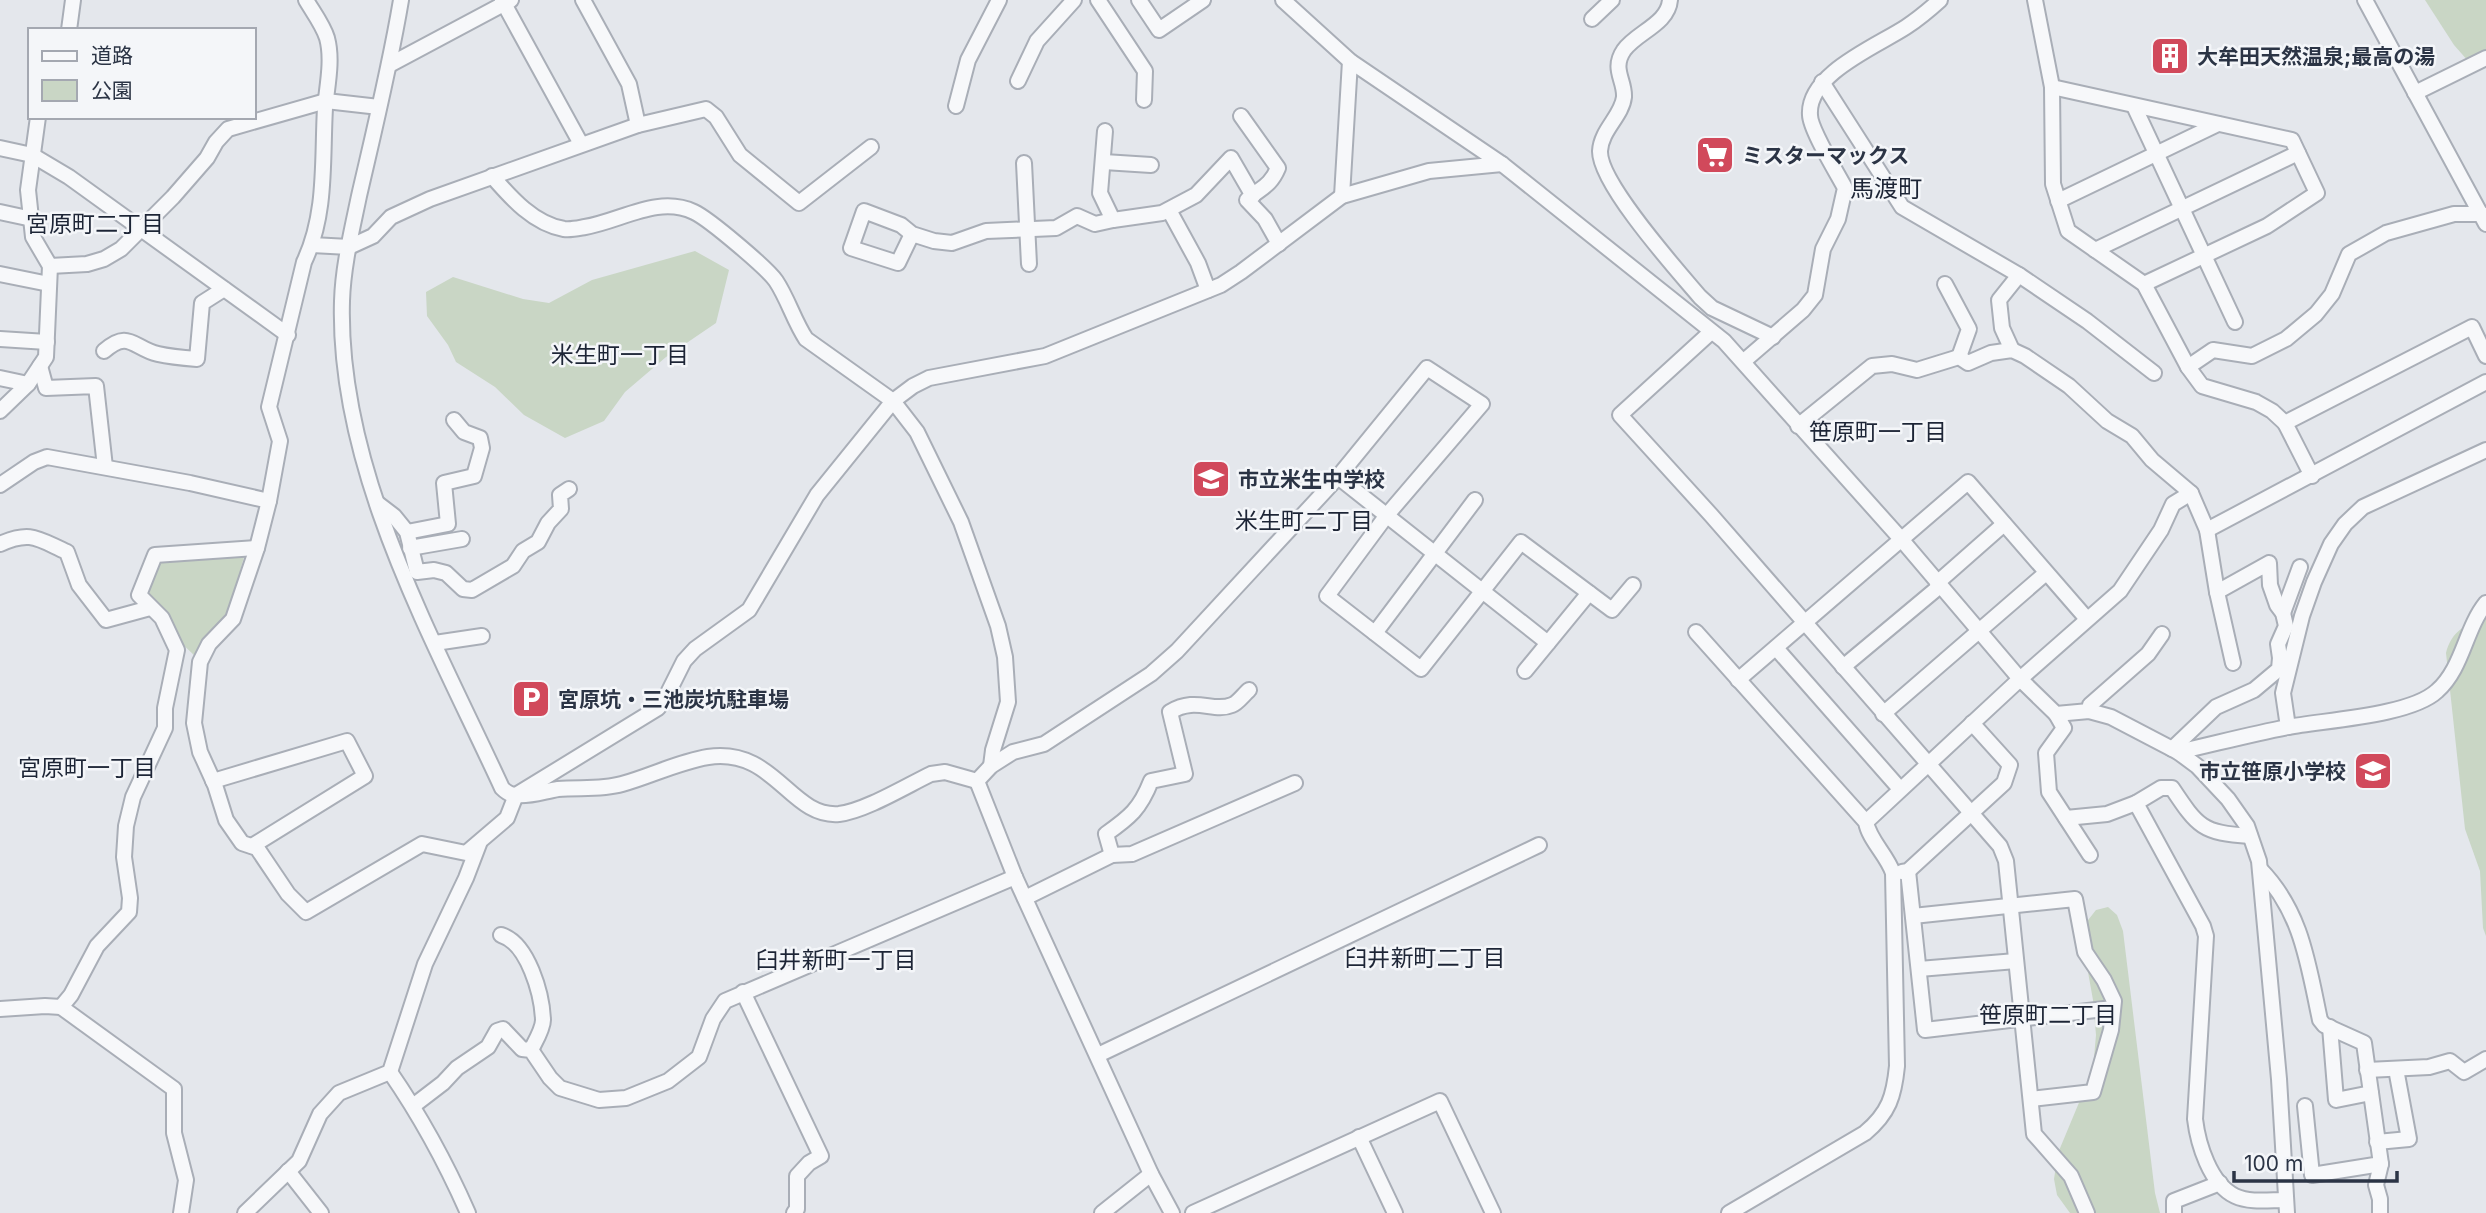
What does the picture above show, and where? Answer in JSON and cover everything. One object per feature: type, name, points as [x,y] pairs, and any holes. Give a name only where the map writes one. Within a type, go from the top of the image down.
[{"type":"street","points":[[69,28],[74,0]]},
{"type":"street","points":[[306,0],[327,38],[329,60],[325,170],[312,245],[304,262],[269,407],[279,441],[269,501],[257,548],[233,619],[209,644],[200,662],[194,723],[200,752],[226,820],[242,843],[257,848],[288,894],[306,912],[422,844],[466,853],[507,818],[516,795],[649,716],[664,701],[684,661],[695,649],[749,610],[817,495],[893,401],[913,386],[929,379],[1045,356],[1208,290],[1241,272],[1342,196],[1429,171],[1502,164]]},
{"type":"street","points":[[401,0],[391,64],[349,247],[342,299],[347,385],[359,444],[400,568],[439,642],[502,788],[516,795],[619,785],[691,761],[731,757],[763,768],[812,809],[839,814],[856,810],[931,774],[945,772],[977,781]]},
{"type":"street","points":[[583,0],[629,84],[638,125]]},
{"type":"street","points":[[956,106],[968,60],[999,0]]},
{"type":"street","points":[[1018,81],[1037,41],[1074,0]]},
{"type":"street","points":[[1098,0],[1145,71],[1144,100]]},
{"type":"street","points":[[1139,0],[1158,30],[1203,0]]},
{"type":"street","points":[[1283,0],[1350,61],[1502,164],[1724,341],[1744,361],[2020,679],[2056,714],[2064,728],[2046,753],[2049,792],[2090,855]]},
{"type":"street","points":[[1592,19],[1612,0]]},
{"type":"street","points":[[1670,0],[1667,13],[1624,51],[1617,71],[1624,96],[1617,115],[1606,132],[1600,152],[1608,173],[1634,218],[1700,297],[1712,308],[1773,337]]},
{"type":"street","points":[[1744,361],[1803,310],[1815,295],[1823,249],[1838,219],[1845,188],[1809,115],[1814,92],[1834,72],[1906,27],[1940,0]]},
{"type":"street","points":[[2035,0],[2052,87],[2053,184],[2068,231],[2144,284],[2188,367],[2202,386],[2256,402],[2273,411],[2284,423],[2312,476]]},
{"type":"street","points":[[2365,0],[2484,219]]},
{"type":"street","points":[[391,64],[506,1],[581,144]]},
{"type":"street","points":[[2415,93],[2486,58]]},
{"type":"street","points":[[1342,196],[1350,61]]},
{"type":"street","points":[[1822,82],[1902,207],[2019,275],[2087,321],[2154,373]]},
{"type":"street","points":[[2052,87],[2292,140],[2317,193],[2267,226],[2144,284]]},
{"type":"street","points":[[50,266],[87,264],[104,259],[121,249],[139,228],[173,197],[228,129],[326,101],[379,107]]},
{"type":"street","points":[[2134,106],[2235,322]]},
{"type":"street","points":[[312,245],[349,247],[373,236],[391,217],[492,176],[638,125],[706,109],[716,117],[740,155],[799,203],[871,147]]},
{"type":"street","points":[[1241,116],[1278,168],[1274,178],[1263,190],[1247,200],[1265,219],[1279,244]]},
{"type":"street","points":[[0,411],[28,384],[46,357],[50,266],[33,237],[28,190],[38,119]]},
{"type":"street","points":[[2058,201],[2218,124]]},
{"type":"street","points":[[1105,131],[1100,193],[1113,220]]},
{"type":"street","points":[[0,148],[32,155],[69,177],[288,335]]},
{"type":"street","points":[[2095,250],[2298,153]]},
{"type":"street","points":[[912,234],[952,243],[986,231],[1056,228],[1077,216],[1096,224],[1162,213],[1196,195],[1231,158],[1253,195]]},
{"type":"street","points":[[1104,162],[1151,165]]},
{"type":"street","points":[[1024,163],[1029,264]]},
{"type":"street","points":[[492,176],[517,204],[545,223],[566,230],[594,225],[655,206],[678,207],[696,212],[763,266],[776,282],[806,339],[893,401],[917,432],[961,522],[998,626],[1005,657],[1008,702],[993,750],[991,766]]},
{"type":"street","points":[[1169,210],[1198,263],[1208,290]]},
{"type":"street","points":[[0,212],[32,219]]},
{"type":"street","points":[[2188,367],[2214,350],[2252,356],[2286,339],[2316,314],[2332,294],[2349,254],[2375,238],[2455,214],[2484,219]]},
{"type":"street","points":[[0,274],[49,284]]},
{"type":"street","points":[[2012,351],[2002,328],[1999,300],[2019,275]]},
{"type":"street","points":[[1945,284],[1969,329],[1959,357]]},
{"type":"street","points":[[104,351],[114,341],[130,340],[156,354],[197,359],[202,303],[224,289]]},
{"type":"street","points":[[2284,423],[2472,327],[2486,356]]},
{"type":"street","points":[[1712,332],[1620,415],[2000,846],[2006,861],[2034,1134],[2071,1176],[2087,1213]]},
{"type":"street","points":[[0,339],[47,342]]},
{"type":"street","points":[[1959,357],[1968,363],[1991,353],[2012,351],[2025,356],[2069,386],[2107,421],[2132,436],[2152,460],[2191,493],[2207,530],[2233,663]]},
{"type":"street","points":[[1798,426],[1872,366],[1892,364],[1917,370],[1959,357]]},
{"type":"street","points":[[40,366],[46,388],[96,386],[106,467]]},
{"type":"street","points":[[977,781],[991,766],[1013,752],[1044,744],[1151,674],[1177,651],[1338,477],[1427,368],[1482,404],[1387,515],[1327,596],[1421,668],[1521,542],[1612,610],[1633,585]]},
{"type":"street","points":[[0,378],[28,384]]},
{"type":"street","points":[[2207,530],[2486,382]]},
{"type":"street","points":[[407,532],[448,524],[444,483],[474,476],[482,448],[480,438],[464,432],[454,420]]},
{"type":"street","points":[[2288,727],[2283,693],[2302,616],[2331,544],[2345,524],[2363,507],[2486,450]]},
{"type":"street","points":[[0,485],[34,462],[47,457],[269,501]]},
{"type":"street","points":[[1338,477],[1548,643]]},
{"type":"street","points":[[1738,680],[1968,482],[2087,619]]},
{"type":"street","points":[[377,503],[394,516],[407,532],[417,572],[434,570],[446,573],[463,589],[472,590],[513,566],[523,551],[538,542],[548,523],[561,509],[560,495],[569,489]]},
{"type":"street","points":[[1866,822],[2020,679],[2120,591],[2161,530],[2173,504],[2191,493]]},
{"type":"street","points":[[1375,633],[1475,500]]},
{"type":"street","points":[[1843,667],[2004,524]]},
{"type":"street","points":[[0,544],[19,535],[34,538],[67,552],[79,585],[106,620],[150,608]]},
{"type":"street","points":[[410,548],[462,539]]},
{"type":"street","points":[[61,1007],[71,995],[97,946],[129,912],[130,898],[124,857],[126,826],[133,797],[165,728],[165,708],[177,650],[162,618],[139,595],[155,555],[257,548]]},
{"type":"street","points":[[2175,751],[2216,706],[2253,690],[2279,669],[2278,644],[2286,626],[2270,585],[2269,564],[2217,592]]},
{"type":"street","points":[[2283,613],[2300,567]]},
{"type":"street","points":[[1883,714],[2046,573]]},
{"type":"street","points":[[1525,671],[1589,593]]},
{"type":"street","points":[[2175,751],[2288,727],[2389,711],[2426,701],[2440,690],[2456,665],[2473,625],[2486,603]]},
{"type":"street","points":[[431,613],[439,642]]},
{"type":"street","points":[[1696,632],[1866,822],[1867,829],[1890,863],[1893,873],[1897,1066],[1887,1110],[1880,1121],[1865,1133],[1729,1213]]},
{"type":"street","points":[[2089,711],[2090,705],[2148,654],[2162,634]]},
{"type":"street","points":[[439,642],[482,636]]},
{"type":"street","points":[[1776,648],[1900,789]]},
{"type":"street","points":[[1112,855],[1106,834],[1134,813],[1144,800],[1152,781],[1185,774],[1170,712],[1179,706],[1200,703],[1219,707],[1233,705],[1249,690]]},
{"type":"street","points":[[2056,714],[2089,711],[2111,717],[2175,751],[2197,766],[2228,799],[2247,826],[2260,869],[2279,1079],[2286,1206],[2235,1196],[2220,1182],[2206,1162],[2197,1136],[2195,1119],[2206,936],[2136,803]]},
{"type":"street","points":[[1893,873],[1909,871],[2004,783],[2010,765],[1972,723]]},
{"type":"street","points":[[213,781],[347,741],[365,776],[252,846]]},
{"type":"street","points":[[977,781],[1014,877],[1151,1174],[1172,1213]]},
{"type":"street","points":[[1025,898],[1112,855],[1132,854],[1295,783]]},
{"type":"street","points":[[2066,818],[2107,814],[2136,803],[2161,788],[2172,788],[2193,819],[2218,834],[2250,836]]},
{"type":"street","points":[[244,1213],[299,1161],[320,1114],[339,1093],[390,1072],[425,964],[480,843]]},
{"type":"street","points":[[1098,1055],[1539,845]]},
{"type":"street","points":[[2260,869],[2288,907],[2304,942],[2320,1020],[2364,1043],[2381,1164],[2376,1185],[2380,1213]]},
{"type":"street","points":[[1909,871],[1925,1030],[2113,1007]]},
{"type":"street","points":[[414,1106],[457,1068],[488,1047],[497,1031],[503,1029],[522,1049],[531,1051],[550,1079],[560,1088],[598,1100],[625,1098],[668,1081],[699,1057],[713,1019],[725,1001],[1014,877]]},
{"type":"street","points":[[1913,916],[2075,899],[2085,952],[2114,1001],[2110,1030],[2093,1092],[2031,1099]]},
{"type":"street","points":[[501,935],[507,937],[524,953],[533,976],[543,1022],[531,1051]]},
{"type":"street","points":[[1919,969],[2016,961]]},
{"type":"street","points":[[743,992],[821,1156],[809,1163],[797,1176],[797,1209],[794,1213]]},
{"type":"street","points":[[0,1009],[61,1007],[174,1089],[174,1133],[186,1180],[181,1213]]},
{"type":"street","points":[[2330,1027],[2336,1100],[2371,1093]]},
{"type":"street","points":[[2367,1070],[2429,1067],[2450,1061],[2464,1072],[2486,1059]]},
{"type":"street","points":[[2378,1142],[2409,1139],[2396,1069]]},
{"type":"street","points":[[390,1072],[414,1106],[441,1154],[468,1213]]},
{"type":"street","points":[[1193,1213],[1440,1101],[1493,1213]]},
{"type":"street","points":[[2305,1106],[2312,1175],[2381,1164]]},
{"type":"street","points":[[1359,1137],[1395,1213]]},
{"type":"street","points":[[288,1171],[320,1213]]},
{"type":"street","points":[[1102,1213],[1151,1174]]},
{"type":"street","points":[[2174,1213],[2175,1201],[2220,1182]]},
{"type":"green space","points":[[2425,0],[2486,0],[2486,64],[2469,62],[2454,45]]},
{"type":"green space","points":[[695,251],[729,270],[716,323],[666,357],[625,392],[604,421],[565,438],[524,415],[495,387],[456,362],[448,345],[427,316],[426,292],[453,277],[523,299],[549,303],[592,280]]},
{"type":"green space","points":[[244,557],[240,571],[242,573],[227,620],[196,657],[173,635],[151,600],[149,590],[153,576],[160,562],[174,558]]},
{"type":"green space","points":[[2486,618],[2486,936],[2483,928],[2480,871],[2465,829],[2446,653],[2452,639],[2460,630]]},
{"type":"green space","points":[[2108,907],[2117,915],[2123,931],[2155,1193],[2160,1213],[2070,1213],[2057,1195],[2054,1179],[2058,1153],[2093,1069],[2096,1035],[2083,944],[2085,924],[2096,910]]},
{"type":"place","name":"大牟田天然温泉;最高の湯","points":[[2170,56]]},
{"type":"place","name":"ミスターマックス","points":[[1715,155]]},
{"type":"place","name":"市立米生中学校","points":[[1211,479]]},
{"type":"place","name":"宮原坑・三池炭坑駐車場","points":[[531,699]]},
{"type":"place","name":"市立笹原小学校","points":[[2373,771]]},
{"type":"district","name":"馬渡町","points":[[1886,188]]},
{"type":"district","name":"宮原町二丁目","points":[[95,224]]},
{"type":"district","name":"米生町一丁目","points":[[620,355]]},
{"type":"district","name":"笹原町一丁目","points":[[1878,432]]},
{"type":"district","name":"米生町二丁目","points":[[1304,521]]},
{"type":"district","name":"宮原町一丁目","points":[[87,768]]},
{"type":"district","name":"臼井新町二丁目","points":[[1425,958]]},
{"type":"district","name":"臼井新町一丁目","points":[[836,960]]},
{"type":"district","name":"笹原町二丁目","points":[[2048,1015]]}]
